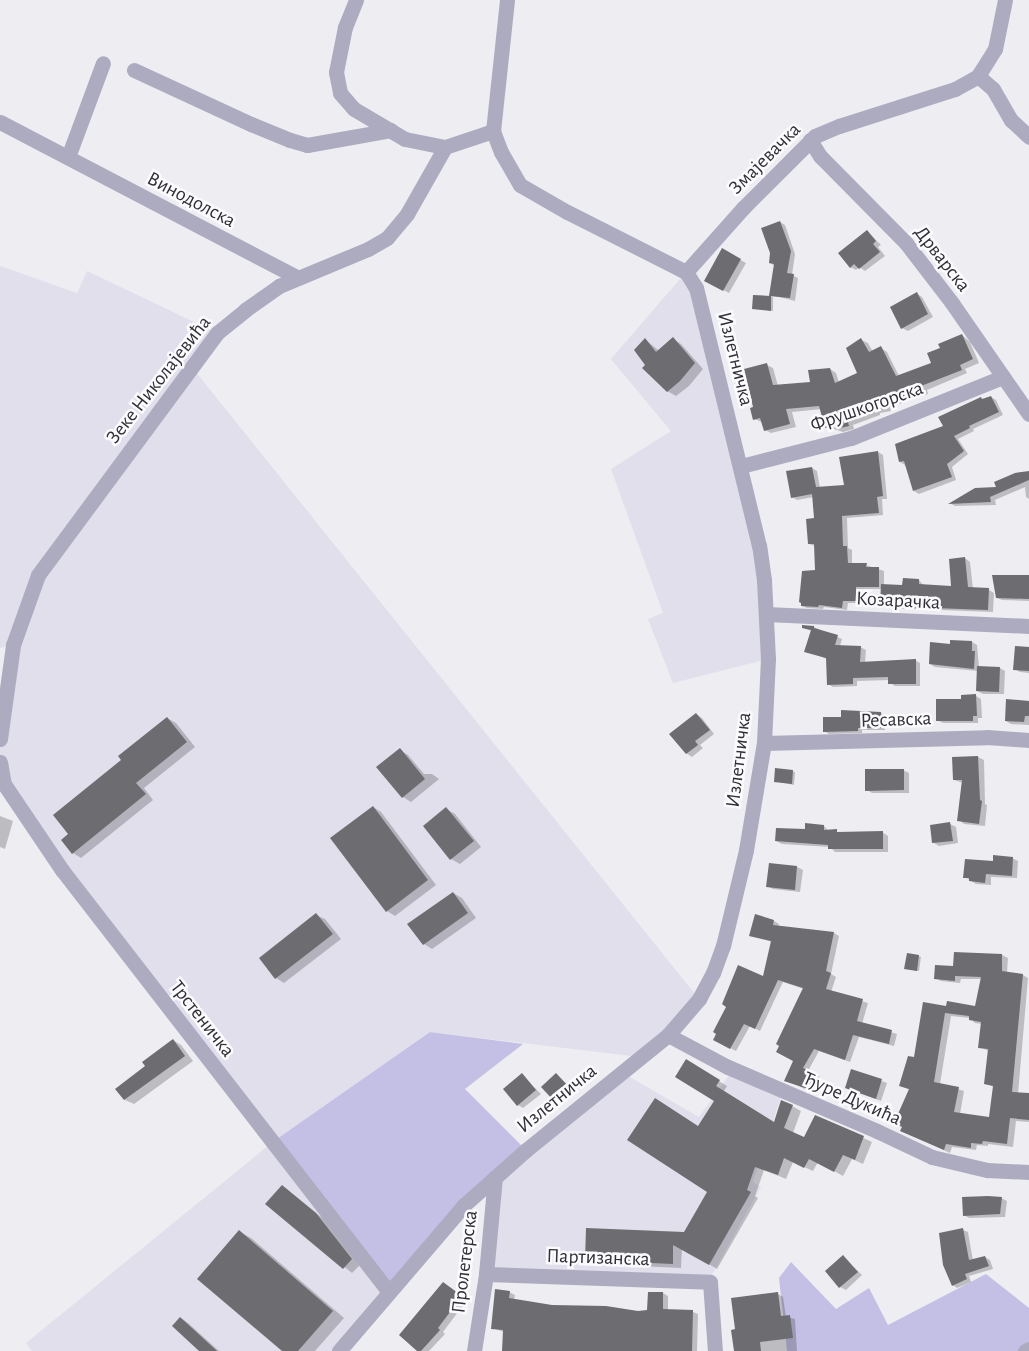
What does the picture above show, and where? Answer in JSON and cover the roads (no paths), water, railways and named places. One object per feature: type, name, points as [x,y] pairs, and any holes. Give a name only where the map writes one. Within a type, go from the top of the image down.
[{"type":"street","points":[[356,0],[345,27],[336,72],[340,93],[354,109],[405,139],[445,147],[493,131]]},
{"type":"street","points":[[507,0],[493,131],[501,152],[520,185],[567,212],[686,272]]},
{"type":"street","name":"Змајевачка","points":[[686,272],[743,208],[810,140],[839,126],[954,89],[978,76],[996,49],[1005,0]]},
{"type":"street","points":[[68,157],[103,63]]},
{"type":"street","points":[[134,70],[251,124],[307,145],[391,130]]},
{"type":"street","points":[[978,76],[993,89],[1011,120],[1029,137]]},
{"type":"street","name":"Винодолска","points":[[0,122],[297,277]]},
{"type":"street","name":"Дрварска","points":[[810,140],[820,156],[906,242],[1029,414]]},
{"type":"street","name":"Зеке Николајевића","points":[[0,739],[12,645],[38,575],[217,333],[244,310],[297,277],[368,249],[387,238],[407,214],[445,147]]},
{"type":"street","name":"Излетничка","points":[[339,1351],[464,1205],[495,1177],[668,1035],[699,999],[713,973],[723,946],[746,850],[764,743],[768,660],[766,614],[759,546],[741,466],[702,306],[696,288],[686,272]]},
{"type":"street","name":"Фрушкогорска","points":[[741,466],[851,438],[1003,377]]},
{"type":"street","name":"Козарачка","points":[[766,614],[1029,626]]},
{"type":"street","name":"Ресавска","points":[[764,743],[986,737],[1029,740]]},
{"type":"street","name":"Трстеничка","points":[[0,762],[2,782],[62,870],[390,1292]]},
{"type":"street","name":"Ђуре Дукића","points":[[668,1035],[728,1066],[877,1130],[932,1157],[987,1170],[1029,1172]]},
{"type":"street","name":"Пролетерска","points":[[474,1351],[486,1274],[495,1177]]},
{"type":"street","name":"Партизанска","points":[[486,1274],[710,1282],[715,1351]]},
{"type":"street","points":[[1025,1351],[1029,1348]]}]
